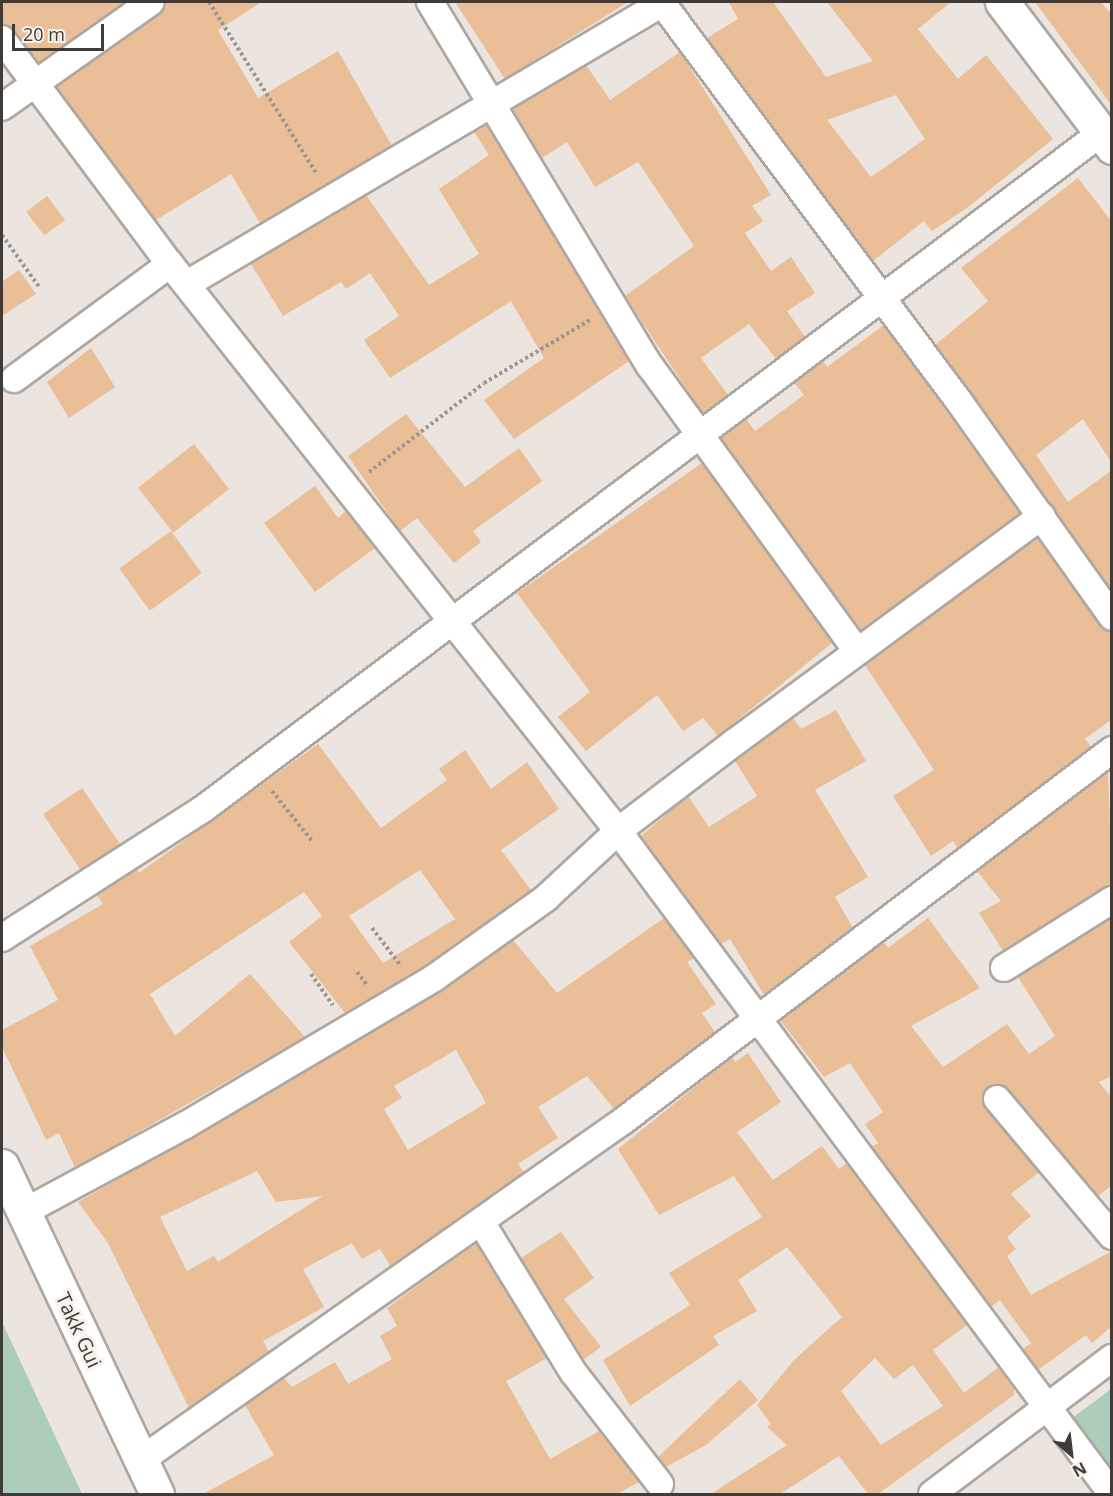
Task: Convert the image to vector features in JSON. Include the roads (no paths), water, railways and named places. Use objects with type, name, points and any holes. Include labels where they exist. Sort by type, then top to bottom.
[{"type":"street","points":[[2,107],[151,2]]},
{"type":"street","points":[[430,2],[493,104],[612,307],[701,439],[857,651]]},
{"type":"street","points":[[188,284],[333,201],[663,2],[1042,516],[1112,617]]},
{"type":"street","points":[[2,938],[154,843],[255,769],[453,617],[701,439],[882,302],[1106,140],[1003,2]]},
{"type":"street","points":[[2,39],[170,264],[453,617],[618,831],[757,1022],[1112,1494]]},
{"type":"street","points":[[14,379],[170,264]]},
{"type":"street","points":[[24,1212],[350,1029],[418,988],[546,898],[618,831],[857,651],[1042,516]]},
{"type":"street","points":[[141,1461],[481,1222],[757,1022],[1112,750]]},
{"type":"street","points":[[1004,968],[1107,912]]},
{"type":"street","points":[[997,1099],[1112,1236]]},
{"type":"street","name":"Takk Gui","points":[[2,1166],[157,1494]]},
{"type":"street","points":[[481,1222],[573,1372],[660,1484]]},
{"type":"street","points":[[932,1494],[1112,1358]]}]
